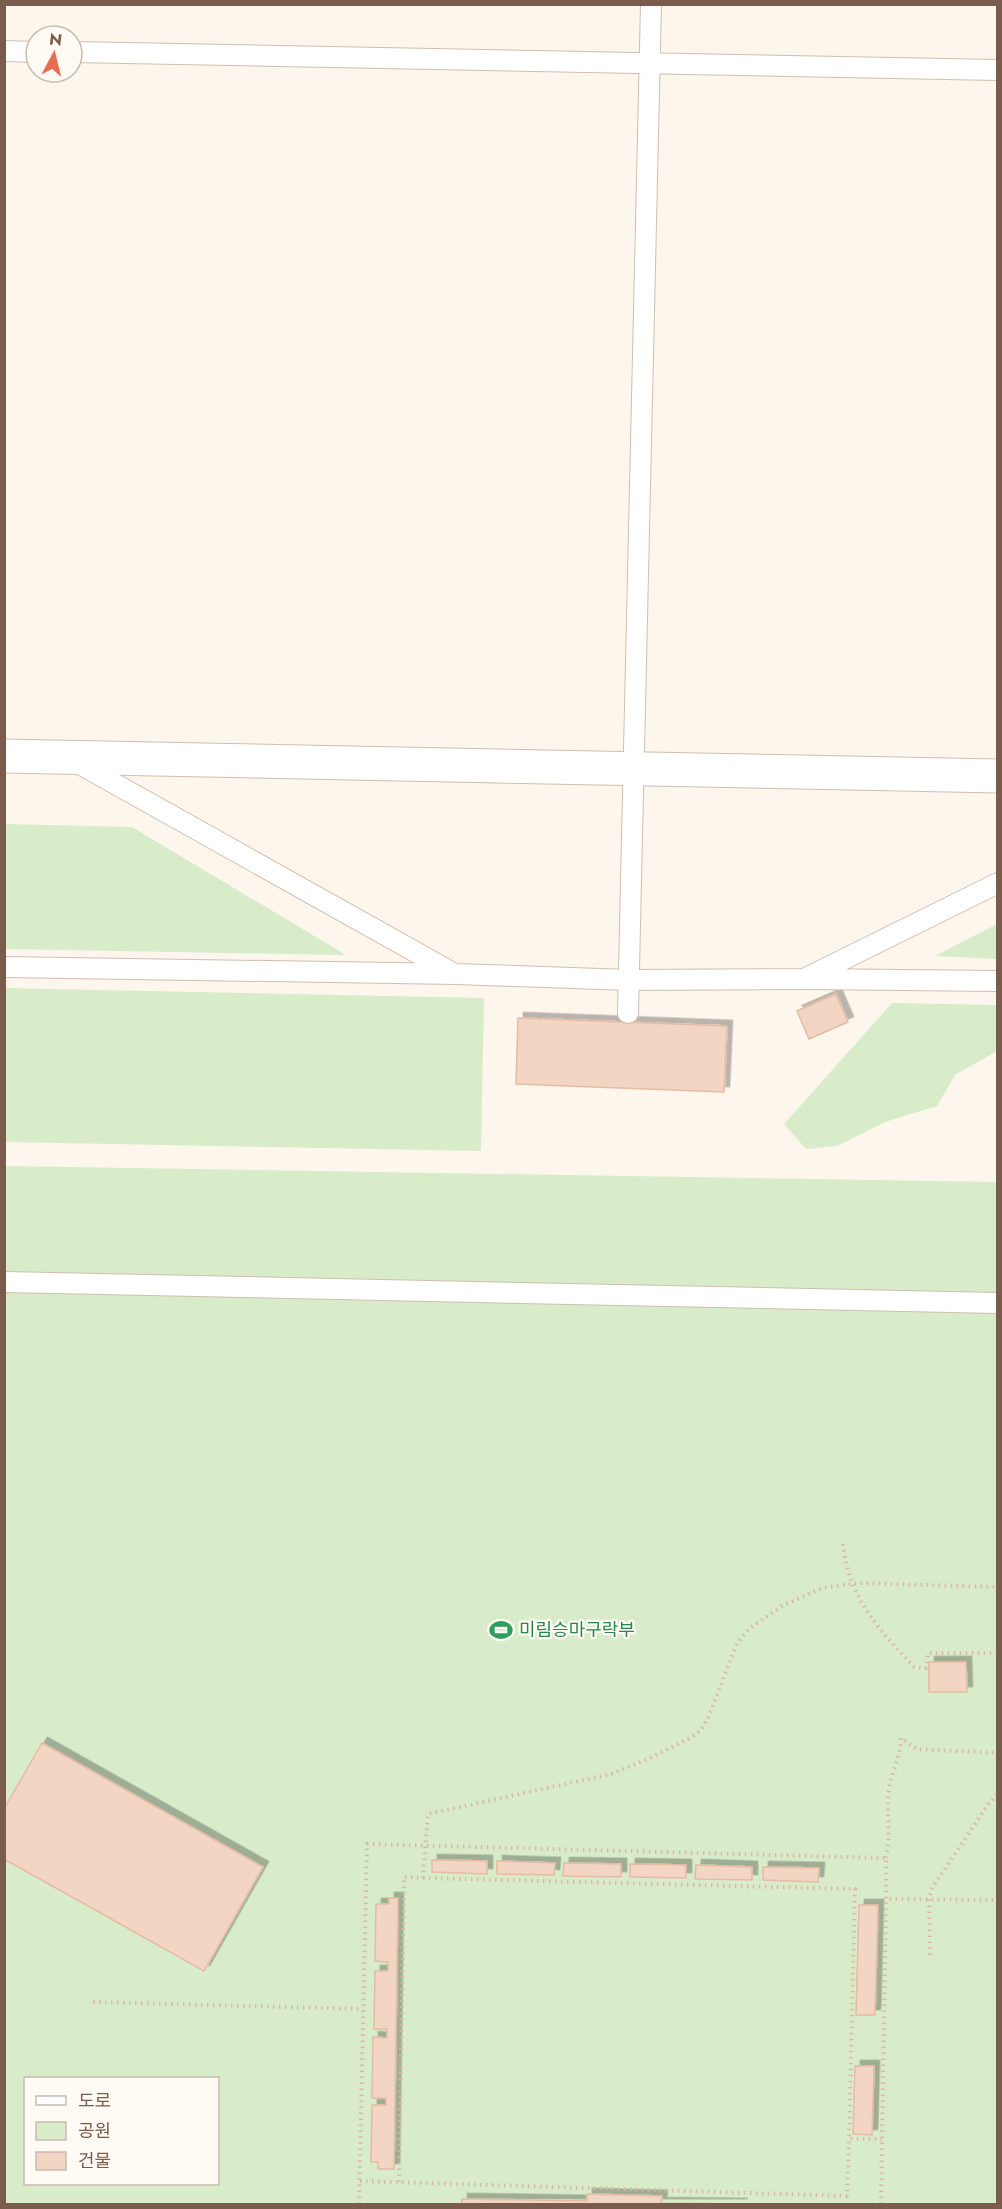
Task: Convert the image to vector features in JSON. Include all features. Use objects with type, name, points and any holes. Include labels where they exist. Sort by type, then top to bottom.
[{"type":"street","points":[[4,756],[998,777]]},
{"type":"lane","points":[[628,1013],[651,4]]},
{"type":"lane","points":[[4,51],[24,51]]},
{"type":"lane","points":[[84,52],[998,70]]},
{"type":"lane","points":[[68,758],[456,974]]},
{"type":"lane","points":[[805,979],[998,883]]},
{"type":"lane","points":[[4,967],[456,974],[628,980],[998,981]]},
{"type":"lane","points":[[4,1282],[998,1303]]},
{"type":"path","points":[[843,1544],[845,1564],[851,1583],[879,1629],[914,1667],[926,1668],[928,1653],[998,1653]]},
{"type":"path","points":[[423,1878],[428,1814],[611,1774],[692,1737],[700,1730],[709,1716],[737,1643],[750,1628],[782,1606],[822,1588],[851,1583],[998,1587]]},
{"type":"path","points":[[881,2205],[886,1858],[889,1789],[897,1764],[901,1738],[917,1749],[998,1753]]},
{"type":"path","points":[[930,1955],[929,1899],[932,1888],[989,1803],[998,1794]]},
{"type":"path","points":[[360,2205],[367,1844],[886,1858]]},
{"type":"path","points":[[360,2181],[847,2196],[855,1889],[404,1877],[399,2182]]},
{"type":"path","points":[[886,1899],[998,1900]]},
{"type":"path","points":[[93,2002],[363,2010]]},
{"type":"path","points":[[849,2139],[882,2139]]},
{"type":"green space","points":[[5,824],[132,827],[346,955],[5,949]]},
{"type":"green space","points":[[997,924],[997,959],[935,956]]},
{"type":"green space","points":[[5,988],[484,998],[481,1151],[5,1142]]},
{"type":"green space","points":[[892,1003],[997,1005],[997,1051],[955,1075],[937,1106],[885,1122],[837,1146],[806,1149],[784,1124]]},
{"type":"green space","name":"미림승마구락부","points":[[5,1166],[997,1182],[997,2204],[5,2204]]},
{"type":"building","points":[[836,994],[848,1022],[809,1039],[797,1011]]},
{"type":"building","points":[[518,1018],[727,1026],[724,1092],[516,1084]]},
{"type":"building","points":[[929,1662],[966,1662],[967,1692],[929,1692]]},
{"type":"building","points":[[42,1743],[263,1867],[204,1971],[4,1859],[4,1809]]},
{"type":"building","points":[[432,1860],[487,1861],[487,1874],[432,1872]]},
{"type":"building","points":[[497,1861],[555,1863],[554,1875],[497,1874]]},
{"type":"building","points":[[564,1863],[621,1864],[621,1877],[563,1876]]},
{"type":"building","points":[[630,1864],[686,1865],[686,1878],[630,1877]]},
{"type":"building","points":[[696,1865],[752,1867],[752,1880],[695,1879]]},
{"type":"building","points":[[763,1867],[819,1868],[818,1882],[763,1880]]},
{"type":"building","points":[[389,1898],[398,1898],[394,2169],[378,2169],[378,2162],[371,2162],[372,2105],[386,2105],[386,2098],[372,2098],[373,2037],[387,2038],[387,2029],[374,2029],[375,1971],[388,1971],[388,1962],[375,1961],[376,1904],[389,1904]]},
{"type":"building","points":[[859,1905],[878,1905],[875,2015],[856,2015]]},
{"type":"building","points":[[855,2066],[874,2066],[872,2135],[853,2134]]},
{"type":"building","points":[[587,2194],[662,2196],[661,2203],[742,2204],[462,2204],[462,2199],[587,2201]]},
{"type":"place","name":"미림승마구락부","points":[[501,1630]]}]
